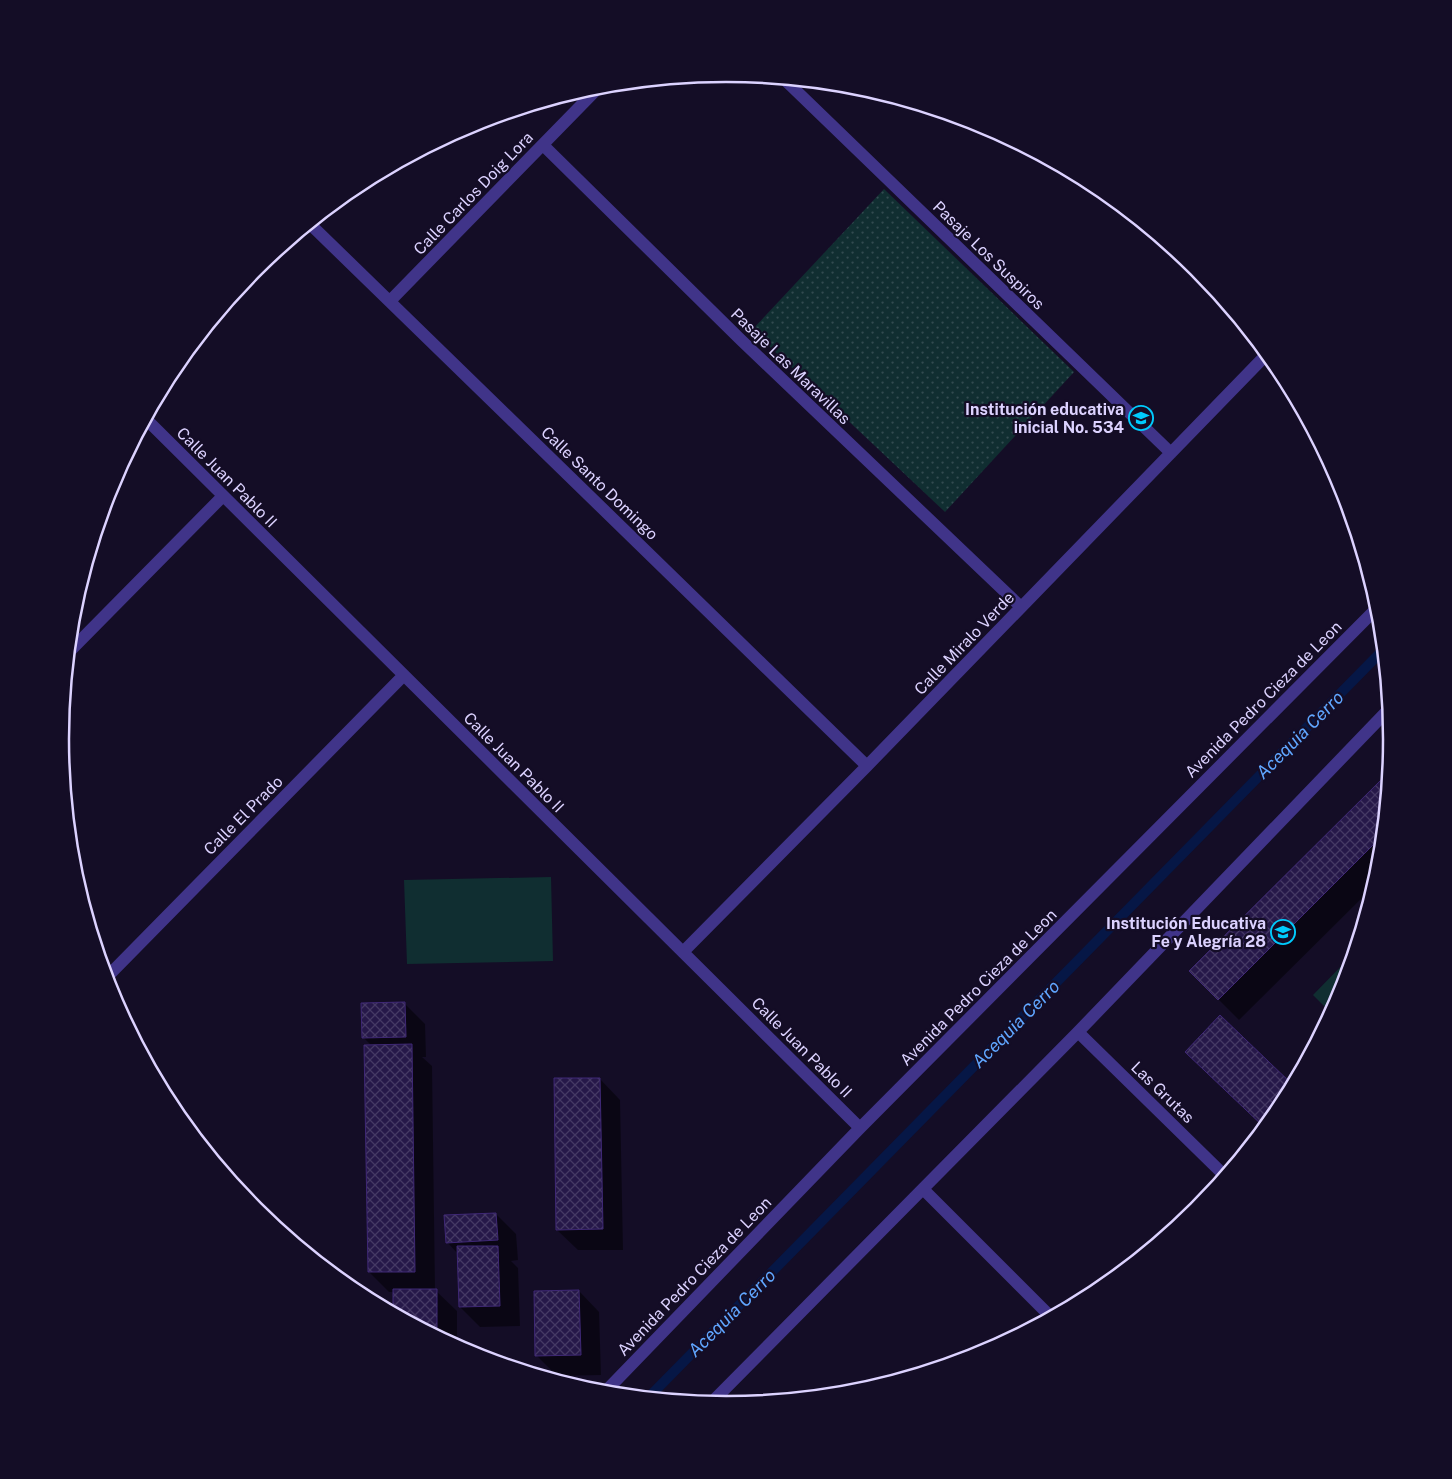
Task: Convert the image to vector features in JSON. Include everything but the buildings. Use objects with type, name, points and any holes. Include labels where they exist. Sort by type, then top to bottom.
[{"type":"street","name":"Pasaje Los Suspiros","points":[[791,86],[1171,453]]},
{"type":"street","name":"Calle Carlos Doig Lora","points":[[390,301],[589,97]]},
{"type":"street","name":"Pasaje Las Maravillas","points":[[543,144],[741,340],[1021,607]]},
{"type":"street","name":"Calle Santo Domingo","points":[[314,228],[867,766]]},
{"type":"street","name":"Calle Miralo Verde","points":[[683,952],[867,766],[1262,360]]},
{"type":"street","name":"Calle Juan Pablo II","points":[[150,423],[860,1128]]},
{"type":"street","points":[[75,646],[223,496]]},
{"type":"street","name":"Avenida Pedro Cieza de Leon","points":[[611,1386],[860,1128],[1371,614]]},
{"type":"street","name":"Calle El Prado","points":[[112,972],[404,676]]},
{"type":"street","points":[[717,1397],[1078,1032],[1382,717]]},
{"type":"street","name":"Las Grutas","points":[[1078,1032],[1221,1172]]},
{"type":"street","points":[[923,1189],[1047,1313]]},
{"type":"green space","points":[[884,189],[1074,372],[945,512],[752,330]]},
{"type":"green space","points":[[551,877],[553,961],[407,964],[404,880]]},
{"type":"green space","points":[[1343,964],[1325,1007],[1313,995]]},
{"type":"waterway","name":"Acequia Cerro","points":[[654,1392],[1378,655]]},
{"type":"place","name":"Institución educativa inicial No. 534","points":[[1141,418]]},
{"type":"place","name":"Institución Educativa Fe y Alegría 28","points":[[1283,932]]}]
